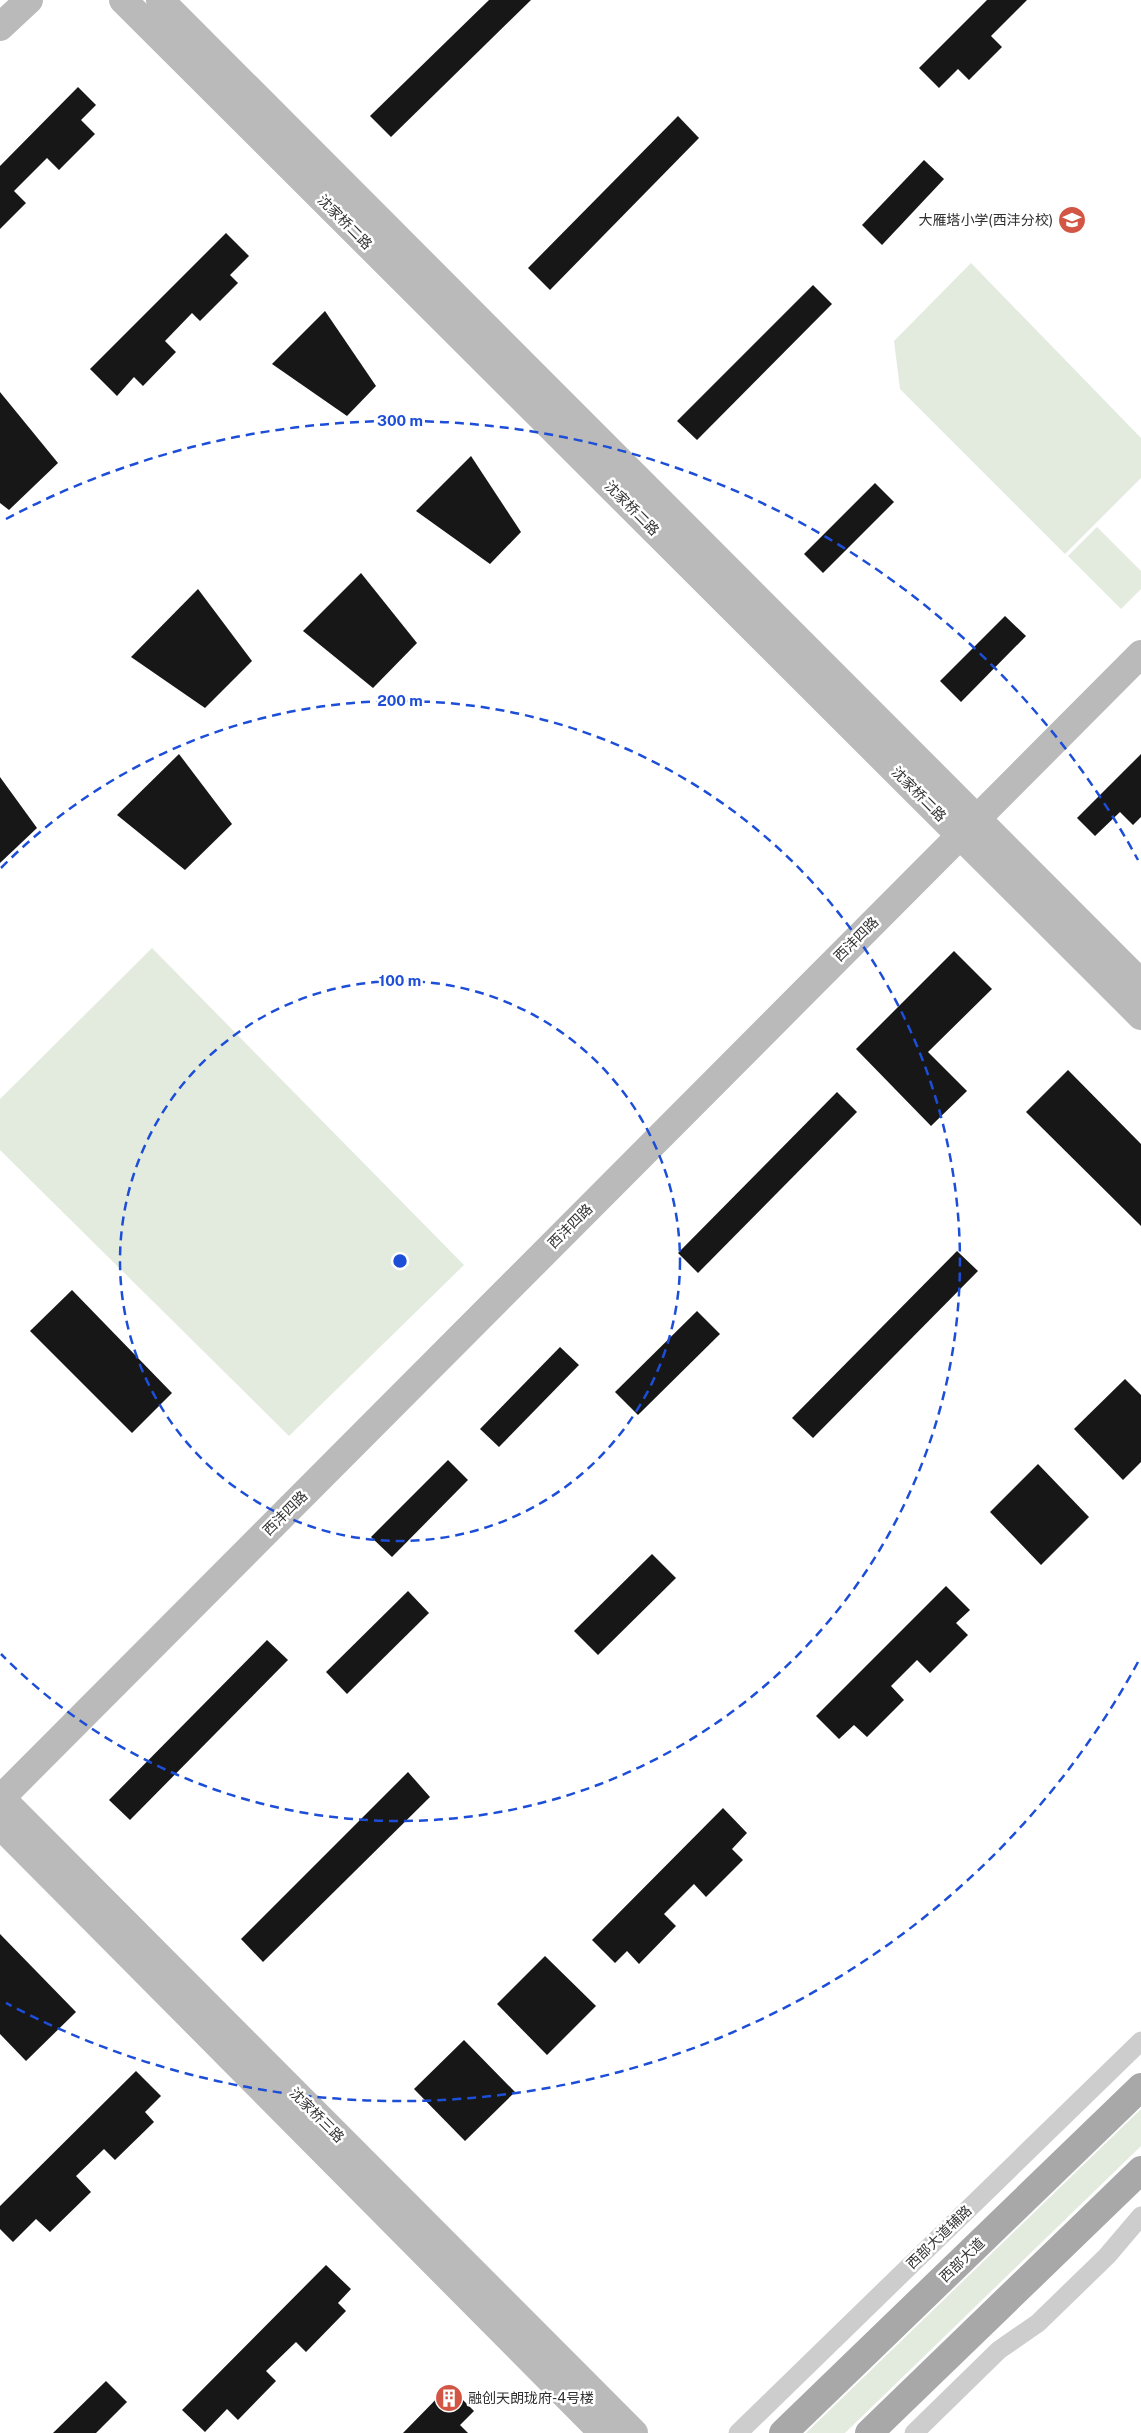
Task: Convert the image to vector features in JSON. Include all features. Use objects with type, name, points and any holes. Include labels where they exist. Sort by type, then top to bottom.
[{"type":"main road","name":"西部大道","points":[[783,2433],[1141,2087]]},
{"type":"main road","points":[[869,2433],[1141,2170]]},
{"type":"street","points":[[0,27],[29,0]]},
{"type":"street","name":"沈家桥二路","points":[[123,0],[968,826],[1141,983]]},
{"type":"street","name":"沈家桥二路","points":[[160,0],[968,826],[1141,1016]]},
{"type":"street","name":"西沣四路","points":[[0,1798],[1141,654]]},
{"type":"street","name":"沈家桥三路","points":[[0,1798],[634,2433]]},
{"type":"street","name":"沈家桥三路","points":[[0,1825],[603,2433]]},
{"type":"street","name":"西部大道辅路","points":[[738,2433],[1141,2041]]},
{"type":"street","points":[[914,2433],[1000,2350],[1038,2323],[1108,2256],[1141,2216]]},
{"type":"shaded area","points":[[971,263],[1141,438],[1141,478],[1065,554],[900,389],[894,341]]},
{"type":"shaded area","points":[[1097,527],[1141,571],[1141,589],[1121,609],[1068,556]]},
{"type":"shaded area","points":[[152,948],[464,1265],[289,1436],[0,1150],[0,1099]]},
{"type":"shaded area","points":[[1141,2109],[1141,2146],[845,2433],[806,2433]]},
{"type":"building","points":[[489,0],[531,0],[391,137],[370,116]]},
{"type":"building","points":[[987,0],[1027,0],[991,36],[1002,47],[969,80],[958,69],[939,88],[919,68]]},
{"type":"building","points":[[78,87],[96,105],[81,120],[95,134],[59,170],[47,158],[14,191],[26,203],[0,229],[0,166]]},
{"type":"building","points":[[678,116],[699,138],[550,290],[528,268]]},
{"type":"building","points":[[924,160],[944,179],[882,245],[862,225]]},
{"type":"building","points":[[226,233],[249,256],[230,275],[238,283],[200,321],[192,313],[165,341],[176,352],[143,386],[134,377],[117,396],[90,369]]},
{"type":"building","points":[[813,285],[832,304],[697,440],[677,421]]},
{"type":"building","points":[[325,311],[376,386],[347,416],[272,364]]},
{"type":"building","points":[[0,392],[58,463],[9,510],[0,503]]},
{"type":"building","points":[[471,456],[521,532],[490,564],[416,511]]},
{"type":"building","points":[[875,483],[894,502],[823,573],[804,554]]},
{"type":"building","points":[[361,573],[417,643],[373,688],[303,631]]},
{"type":"building","points":[[198,589],[252,661],[205,708],[131,657]]},
{"type":"building","points":[[1005,616],[1026,636],[961,702],[940,681]]},
{"type":"building","points":[[179,754],[232,824],[185,870],[117,815]]},
{"type":"building","points":[[1141,754],[1141,817],[1133,825],[1120,812],[1095,836],[1077,818]]},
{"type":"building","points":[[0,777],[37,828],[0,863]]},
{"type":"building","points":[[954,951],[992,989],[928,1052],[967,1091],[931,1126],[856,1049]]},
{"type":"building","points":[[1068,1070],[1141,1144],[1141,1226],[1026,1112]]},
{"type":"building","points":[[837,1092],[857,1112],[698,1273],[678,1253]]},
{"type":"building","points":[[957,1251],[978,1271],[813,1438],[792,1418]]},
{"type":"building","points":[[72,1290],[172,1393],[132,1433],[30,1331]]},
{"type":"building","points":[[697,1311],[720,1334],[638,1415],[615,1392]]},
{"type":"building","points":[[560,1347],[579,1365],[499,1447],[480,1429]]},
{"type":"building","points":[[1125,1379],[1141,1395],[1141,1462],[1123,1480],[1074,1429]]},
{"type":"building","points":[[448,1460],[468,1480],[392,1557],[371,1537]]},
{"type":"building","points":[[1038,1464],[1089,1517],[1041,1565],[990,1512]]},
{"type":"building","points":[[652,1554],[676,1578],[598,1655],[574,1631]]},
{"type":"building","points":[[946,1586],[970,1610],[956,1623],[968,1635],[930,1673],[917,1660],[891,1686],[904,1700],[867,1737],[854,1725],[839,1739],[816,1716]]},
{"type":"building","points":[[408,1591],[429,1613],[347,1694],[326,1672]]},
{"type":"building","points":[[267,1640],[288,1660],[130,1820],[109,1800]]},
{"type":"building","points":[[408,1772],[430,1797],[263,1962],[241,1939]]},
{"type":"building","points":[[723,1808],[747,1833],[732,1849],[743,1860],[706,1897],[694,1884],[664,1914],[676,1926],[639,1964],[627,1951],[615,1963],[592,1940]]},
{"type":"building","points":[[0,1934],[76,2012],[26,2061],[0,2034]]},
{"type":"building","points":[[545,1956],[596,2006],[547,2055],[497,2004]]},
{"type":"building","points":[[464,2040],[515,2092],[465,2141],[414,2089]]},
{"type":"building","points":[[136,2071],[161,2096],[145,2112],[154,2122],[115,2160],[104,2149],[76,2176],[91,2192],[50,2232],[36,2219],[13,2242],[0,2229],[0,2206]]},
{"type":"building","points":[[326,2265],[351,2289],[338,2303],[346,2311],[306,2352],[296,2342],[266,2371],[276,2381],[238,2420],[227,2409],[205,2432],[182,2410]]},
{"type":"building","points":[[106,2381],[127,2402],[96,2433],[53,2433]]},
{"type":"building","name":"融创天朗珑府-4号楼","points":[[449,2386],[474,2411],[460,2425],[468,2433],[403,2433]]},
{"type":"place","name":"大雁塔小学(西沣分校)","points":[[1072,220]]},
{"type":"place","name":"融创天朗珑府-4号楼","points":[[449,2398]]}]
